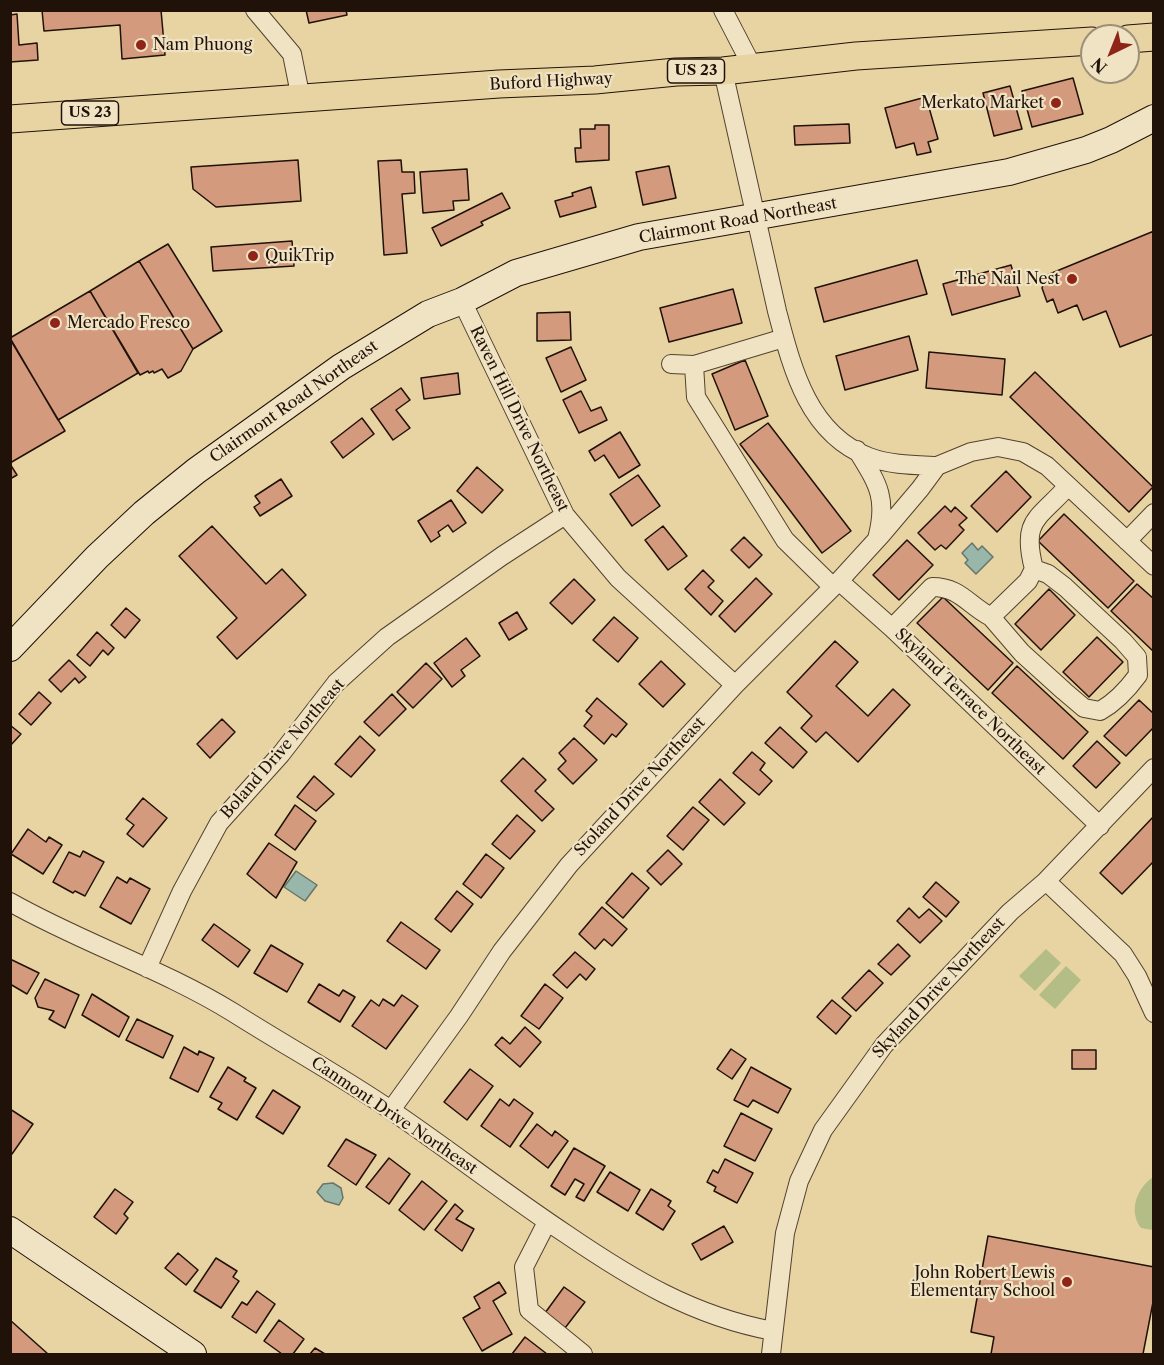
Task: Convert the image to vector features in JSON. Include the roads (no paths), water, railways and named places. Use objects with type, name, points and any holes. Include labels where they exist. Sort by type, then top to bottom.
[{"type":"main road","name":"Buford Highway","points":[[10,119],[499,84],[595,80],[676,72],[723,71],[856,56],[1080,42]]},
{"type":"main road","name":"Clairmont Road Northeast","points":[[10,648],[96,557],[144,513],[196,471],[300,395],[382,340],[428,314],[462,301],[516,273],[639,237],[954,183],[1028,168],[1112,140],[1154,118]]},
{"type":"main road","points":[[10,1230],[188,1353]]},
{"type":"street","points":[[255,10],[292,54],[301,99]]},
{"type":"street","points":[[723,10],[753,68]]},
{"type":"street","points":[[723,71],[784,338],[803,393],[824,427],[868,457],[901,465],[937,466],[971,452],[998,447],[1023,452],[1047,466],[1154,566]]},
{"type":"street","name":"Raven Hill Drive Northeast","points":[[462,301],[565,516],[618,578],[735,685]]},
{"type":"street","points":[[671,364],[694,365],[784,338]]},
{"type":"street","name":"Skyland Terrace Northeast","points":[[694,365],[696,397],[785,540],[892,628],[1100,826]]},
{"type":"street","points":[[856,450],[870,471],[879,491],[883,516],[876,540]]},
{"type":"street","name":"Stoland Drive Northeast","points":[[391,1110],[459,1016],[502,951],[569,865],[735,685],[836,584],[920,489],[937,466]]},
{"type":"street","points":[[991,617],[1028,581],[1034,569],[1028,547],[1033,522],[1068,486]]},
{"type":"street","points":[[1127,541],[1154,513]]},
{"type":"street","name":"Boland Drive Northeast","points":[[147,968],[182,891],[219,823],[280,754],[336,683],[387,637],[502,556],[565,516]]},
{"type":"street","points":[[892,628],[932,587],[953,590],[991,617],[1022,653],[1084,708],[1100,711],[1112,704],[1138,675],[1137,657],[1065,587],[1048,574],[1034,569]]},
{"type":"street","name":"Skyland Drive Northeast","points":[[771,1354],[785,1233],[799,1181],[823,1130],[884,1045],[1010,912],[1046,881],[1154,768]]},
{"type":"street","points":[[1046,881],[1123,954],[1137,976],[1154,1013]]},
{"type":"street","name":"Canmont Drive Northeast","points":[[10,902],[222,1006],[391,1110],[547,1222],[622,1272],[663,1295],[693,1308],[741,1325],[773,1331]]},
{"type":"street","points":[[547,1222],[524,1267],[529,1310],[583,1354]]},
{"type":"place","name":"Nam Phuong","points":[[141,45]]},
{"type":"place","name":"Merkato Market","points":[[1056,103]]},
{"type":"place","name":"QuikTrip","points":[[253,256]]},
{"type":"place","name":"The Nail Nest","points":[[1072,279]]},
{"type":"place","name":"Mercado Fresco","points":[[55,323]]},
{"type":"place","name":"John Robert Lewis Elementary School","points":[[1067,1282]]}]
